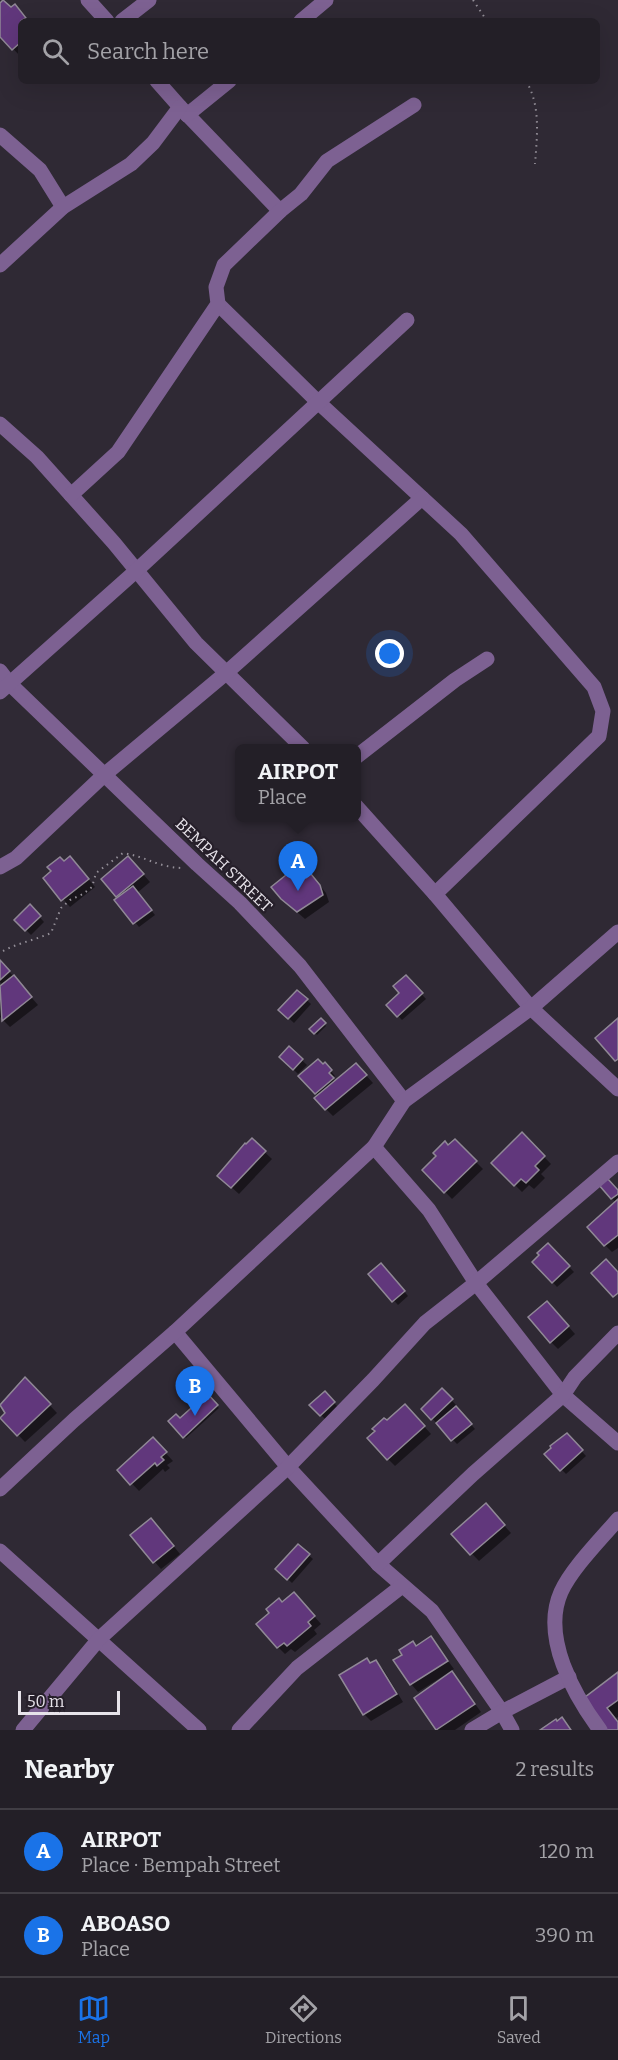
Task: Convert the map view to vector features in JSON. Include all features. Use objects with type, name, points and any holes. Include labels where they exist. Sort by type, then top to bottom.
[{"type":"street","points":[[88,0],[104,18]]},
{"type":"street","points":[[126,18],[149,0]]},
{"type":"street","points":[[305,18],[326,0]]},
{"type":"street","points":[[160,84],[183,111],[280,211]]},
{"type":"street","points":[[0,266],[63,207],[131,164],[183,111],[224,84]]},
{"type":"street","points":[[414,105],[327,160],[301,194],[224,265],[216,287],[218,304],[318,402],[461,534],[594,687],[603,711],[599,736],[435,894]]},
{"type":"street","points":[[0,135],[40,170],[63,207]]},
{"type":"street","points":[[71,495],[118,452],[218,304]]},
{"type":"street","points":[[3,682],[136,570],[407,320]]},
{"type":"street","points":[[0,424],[37,457],[71,495],[196,644],[299,744]]},
{"type":"street","points":[[0,867],[16,858],[104,775],[226,673],[422,498]]},
{"type":"street","points":[[361,754],[455,680],[488,659]]},
{"type":"street","name":"BEMPAH STREET","points":[[3,682],[240,903],[300,966],[404,1101]]},
{"type":"street","points":[[361,811],[531,1008],[618,1089]]},
{"type":"street","points":[[0,1489],[74,1420],[175,1332],[374,1146],[404,1101],[531,1008],[618,932]]},
{"type":"street","points":[[374,1146],[429,1210],[476,1283],[563,1395],[618,1443]]},
{"type":"street","points":[[23,1730],[99,1639],[288,1467],[374,1380],[425,1323],[476,1283],[618,1162]]},
{"type":"street","points":[[175,1332],[288,1467],[378,1564],[432,1611],[512,1730]]},
{"type":"street","points":[[378,1564],[473,1474],[563,1395],[575,1377],[618,1333]]},
{"type":"street","points":[[600,1730],[583,1706],[569,1677],[557,1644],[556,1616],[561,1593],[579,1565],[618,1519]]},
{"type":"street","points":[[0,1551],[199,1730]]},
{"type":"street","points":[[239,1730],[297,1668],[402,1586]]},
{"type":"street","points":[[472,1730],[569,1677]]},
{"type":"path","points":[[473,0],[486,18]]},
{"type":"path","points":[[528,84],[533,92],[536,113],[535,164]]},
{"type":"path","points":[[3,951],[51,933],[61,908],[92,887],[96,873],[123,853],[133,854],[164,867],[188,868]]},
{"type":"building","points":[[3,0],[11,7],[15,4],[26,18],[18,18],[18,45],[12,50],[0,37],[0,3]]},
{"type":"building","points":[[70,856],[89,879],[61,901],[43,878],[51,871],[47,867],[60,857],[64,861]]},
{"type":"building","points":[[128,856],[144,874],[116,897],[101,879]]},
{"type":"building","points":[[296,867],[306,878],[311,874],[320,885],[323,895],[297,912],[271,887]]},
{"type":"building","points":[[133,886],[152,910],[133,924],[114,900]]},
{"type":"building","points":[[30,904],[41,916],[25,931],[14,920]]},
{"type":"building","points":[[0,960],[10,971],[0,980]]},
{"type":"building","points":[[14,975],[32,997],[2,1021],[0,986]]},
{"type":"building","points":[[406,975],[423,993],[397,1017],[386,1005],[399,993],[393,986]]},
{"type":"building","points":[[297,990],[308,999],[288,1019],[278,1010]]},
{"type":"building","points":[[321,1018],[326,1023],[314,1034],[309,1029]]},
{"type":"building","points":[[618,1018],[618,1059],[615,1061],[595,1038]]},
{"type":"building","points":[[289,1046],[303,1059],[293,1070],[279,1057]]},
{"type":"building","points":[[318,1059],[323,1064],[325,1062],[332,1070],[329,1073],[334,1078],[315,1094],[298,1076]]},
{"type":"building","points":[[356,1063],[367,1075],[325,1110],[314,1098]]},
{"type":"building","points":[[522,1132],[545,1156],[535,1166],[539,1170],[526,1183],[521,1179],[514,1186],[491,1163]]},
{"type":"building","points":[[252,1138],[266,1151],[231,1188],[217,1176]]},
{"type":"building","points":[[455,1139],[477,1161],[444,1193],[422,1170],[436,1156],[433,1153],[445,1141],[448,1145]]},
{"type":"building","points":[[607,1178],[618,1190],[618,1194],[611,1199],[599,1185]]},
{"type":"building","points":[[618,1199],[618,1235],[604,1246],[587,1227]]},
{"type":"building","points":[[548,1243],[570,1266],[552,1283],[532,1262],[539,1255],[537,1253]]},
{"type":"building","points":[[606,1259],[618,1272],[618,1293],[613,1297],[591,1273]]},
{"type":"building","points":[[381,1263],[405,1291],[392,1302],[368,1274]]},
{"type":"building","points":[[547,1301],[569,1326],[550,1343],[528,1317]]},
{"type":"building","points":[[25,1377],[51,1404],[17,1436],[0,1418],[5,1413],[0,1405]]},
{"type":"building","points":[[442,1388],[453,1399],[431,1420],[421,1409]]},
{"type":"building","points":[[205,1391],[218,1405],[183,1438],[168,1421],[176,1414],[180,1418],[199,1401],[192,1394]]},
{"type":"building","points":[[325,1391],[335,1402],[320,1416],[309,1405]]},
{"type":"building","points":[[405,1404],[425,1426],[387,1460],[367,1438],[375,1431],[372,1429],[384,1418],[387,1420]]},
{"type":"building","points":[[456,1406],[472,1424],[451,1441],[436,1423]]},
{"type":"building","points":[[567,1433],[583,1450],[560,1471],[544,1454],[551,1448],[550,1446]]},
{"type":"building","points":[[153,1437],[167,1452],[161,1457],[164,1460],[157,1466],[155,1463],[130,1485],[117,1470]]},
{"type":"building","points":[[486,1503],[505,1525],[470,1555],[451,1534]]},
{"type":"building","points":[[151,1518],[174,1546],[153,1563],[130,1535]]},
{"type":"building","points":[[298,1544],[310,1554],[287,1580],[275,1569]]},
{"type":"building","points":[[294,1592],[315,1616],[308,1622],[311,1626],[287,1646],[284,1643],[277,1648],[256,1624],[269,1613],[266,1609],[279,1598],[282,1602]]},
{"type":"building","points":[[431,1636],[448,1661],[410,1685],[393,1660],[402,1655],[399,1650],[413,1641],[416,1646]]},
{"type":"building","points":[[367,1658],[370,1663],[376,1660],[397,1694],[363,1715],[339,1675]]},
{"type":"building","points":[[452,1671],[475,1704],[436,1730],[414,1698]]},
{"type":"building","points":[[618,1672],[618,1700],[607,1708],[618,1722],[618,1730],[602,1730],[580,1701]]},
{"type":"building","points":[[562,1717],[571,1730],[540,1730],[556,1719],[557,1721]]},
{"type":"place","name":"AIRPOT","points":[[298,891]]},
{"type":"place","name":"ABOASO","points":[[195,1416]]}]
